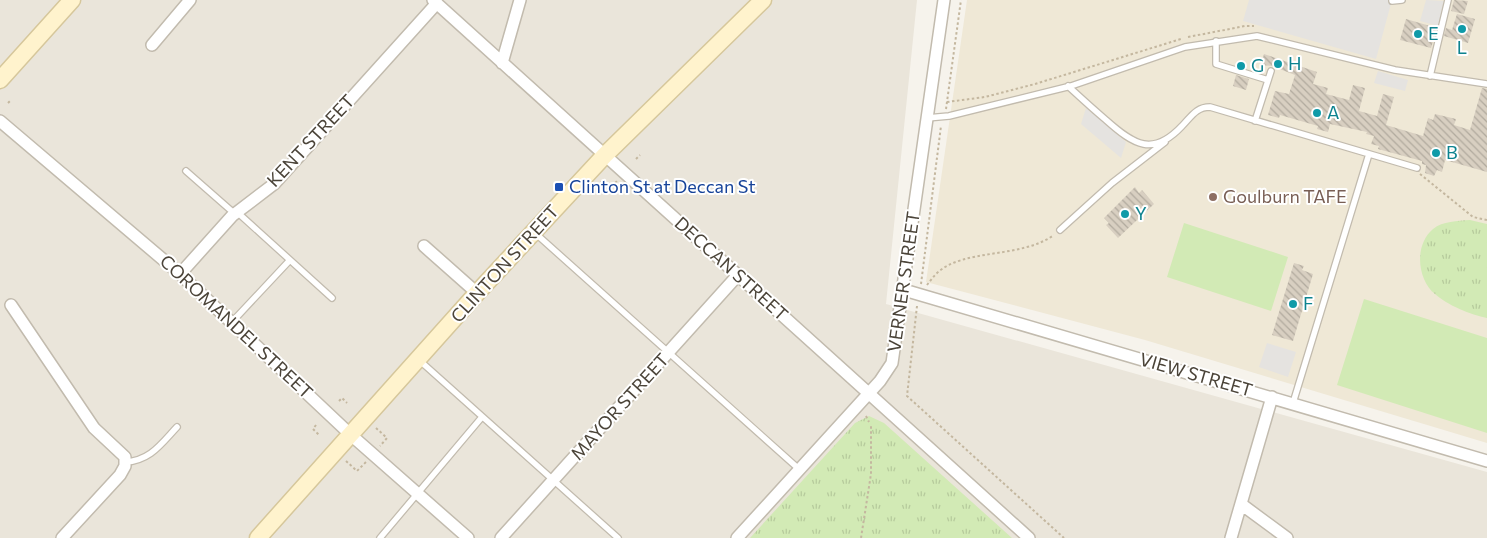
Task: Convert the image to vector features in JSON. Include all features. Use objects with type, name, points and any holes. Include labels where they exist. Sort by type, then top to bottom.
[{"type":"street","points":[[0,80],[72,0]]},
{"type":"street","points":[[152,45],[190,0]]},
{"type":"street","points":[[502,63],[520,0]]},
{"type":"street","name":"CLINTON STREET","points":[[258,538],[477,293],[605,155],[764,0]]},
{"type":"street","name":"VERNER STREET","points":[[737,538],[884,376],[892,363],[904,290],[944,0]]},
{"type":"street","name":"DECCAN STREET","points":[[435,1],[1029,538]]},
{"type":"street","name":"KENT STREET","points":[[180,274],[236,213],[274,184],[435,1]]},
{"type":"street","name":"COROMANDEL STREET","points":[[0,121],[180,274],[351,435],[467,538]]},
{"type":"street","points":[[424,246],[477,293]]},
{"type":"street","name":"MAYOR STREET","points":[[501,538],[738,275]]},
{"type":"street","name":"VIEW STREET","points":[[904,290],[920,289],[1487,461]]},
{"type":"street","points":[[11,305],[94,428],[125,457],[120,475],[62,538]]},
{"type":"street","points":[[1231,538],[1272,397]]},
{"type":"street","points":[[1241,504],[1287,538]]},
{"type":"lane","points":[[1392,1],[1402,0]]},
{"type":"lane","points":[[1430,76],[1448,0]]},
{"type":"lane","points":[[927,118],[944,117],[1068,86],[1155,56],[1216,41],[1257,36],[1394,70],[1487,84]]},
{"type":"lane","points":[[1216,41],[1216,64],[1268,80]]},
{"type":"lane","points":[[1255,120],[1271,71]]},
{"type":"lane","points":[[1068,86],[1121,134],[1134,142],[1150,145],[1170,138]]},
{"type":"lane","points":[[1060,230],[1112,183],[1170,138],[1195,112],[1205,107],[1417,168]]},
{"type":"lane","points":[[1293,403],[1369,154]]},
{"type":"lane","points":[[186,171],[332,298]]},
{"type":"lane","points":[[533,232],[670,352],[800,470]]},
{"type":"lane","points":[[232,322],[290,260]]},
{"type":"lane","points":[[419,360],[618,538]]},
{"type":"lane","points":[[380,538],[482,417]]},
{"type":"lane","points":[[125,462],[136,462],[150,455],[177,427]]},
{"type":"path","points":[[961,0],[920,289],[907,396],[1064,538]]},
{"type":"path","points":[[947,102],[985,97],[1034,84],[1177,40],[1245,26],[1254,26]]},
{"type":"path","points":[[636,159],[640,155]]},
{"type":"path","points":[[1417,168],[1421,176],[1472,217],[1487,220]]},
{"type":"path","points":[[600,181],[609,189],[617,180]]},
{"type":"path","points":[[920,289],[927,286],[936,274],[949,266],[975,258],[1027,248],[1060,230]]},
{"type":"path","points":[[339,401],[342,398],[347,403]]},
{"type":"path","points":[[861,538],[871,474],[870,423],[866,416]]},
{"type":"path","points":[[316,426],[312,430],[320,436]]},
{"type":"path","points":[[376,428],[387,438],[380,446]]},
{"type":"path","points":[[346,461],[357,472],[366,462]]},
{"type":"shaded area","points":[[0,0],[917,0],[886,304],[1487,472],[1487,538],[0,538]]},
{"type":"shaded area","name":"Goulburn TAFE","points":[[967,0],[1487,0],[1487,443],[1145,340],[926,282]]},
{"type":"shaded area","points":[[1249,0],[1392,0],[1376,59],[1243,21]]},
{"type":"shaded area","points":[[1426,0],[1444,1],[1438,26],[1420,21]]},
{"type":"shaded area","points":[[1378,71],[1408,80],[1405,91],[1374,83]]},
{"type":"shaded area","points":[[1086,108],[1126,142],[1121,158],[1081,124]]},
{"type":"shaded area","points":[[1267,343],[1296,352],[1288,377],[1259,367]]},
{"type":"green space","points":[[1470,220],[1487,224],[1487,318],[1474,315],[1440,298],[1429,288],[1421,271],[1420,262],[1423,244],[1433,229],[1446,223]]},
{"type":"green space","points":[[1184,223],[1288,257],[1271,311],[1167,277]]},
{"type":"green space","points":[[1364,299],[1487,338],[1487,433],[1337,385]]},
{"type":"green space","points":[[869,416],[884,423],[1012,538],[750,538],[855,423]]},
{"type":"building","points":[[1454,0],[1468,1],[1464,14],[1451,11]]},
{"type":"building","name":"L","points":[[1457,14],[1475,19],[1468,43],[1444,36],[1446,28],[1452,30]]},
{"type":"building","name":"E","points":[[1406,19],[1437,28],[1431,48],[1400,40]]},
{"type":"building","points":[[1264,54],[1317,72],[1313,84],[1328,88],[1326,94],[1349,100],[1353,85],[1365,88],[1359,111],[1377,116],[1383,94],[1394,97],[1386,125],[1423,136],[1428,118],[1433,120],[1435,114],[1456,119],[1454,125],[1470,130],[1482,88],[1487,89],[1487,172],[1445,160],[1442,172],[1437,170],[1434,176],[1425,173],[1426,165],[1422,164],[1422,161],[1378,149],[1379,146],[1371,144],[1374,136],[1366,134],[1367,132],[1330,124],[1328,132],[1317,129],[1318,126],[1280,115],[1279,118],[1268,115],[1275,91],[1289,94],[1295,75],[1272,66],[1261,65]]},
{"type":"building","points":[[1236,75],[1249,79],[1246,90],[1233,86]]},
{"type":"building","name":"Y","points":[[1135,187],[1139,193],[1142,190],[1154,204],[1118,238],[1106,225],[1109,223],[1104,218]]},
{"type":"building","name":"F","points":[[1294,263],[1304,266],[1302,270],[1313,274],[1293,341],[1272,335]]},
{"type":"place","name":"L","points":[[1462,29]]},
{"type":"place","name":"E","points":[[1418,34]]},
{"type":"place","name":"H","points":[[1278,64]]},
{"type":"place","name":"G","points":[[1241,66]]},
{"type":"place","name":"A","points":[[1317,113]]},
{"type":"place","name":"B","points":[[1436,153]]},
{"type":"place","name":"Clinton St at Deccan St","points":[[559,187]]},
{"type":"place","name":"Goulburn TAFE","points":[[1213,197]]},
{"type":"place","name":"Y","points":[[1125,214]]},
{"type":"place","name":"F","points":[[1293,304]]}]
